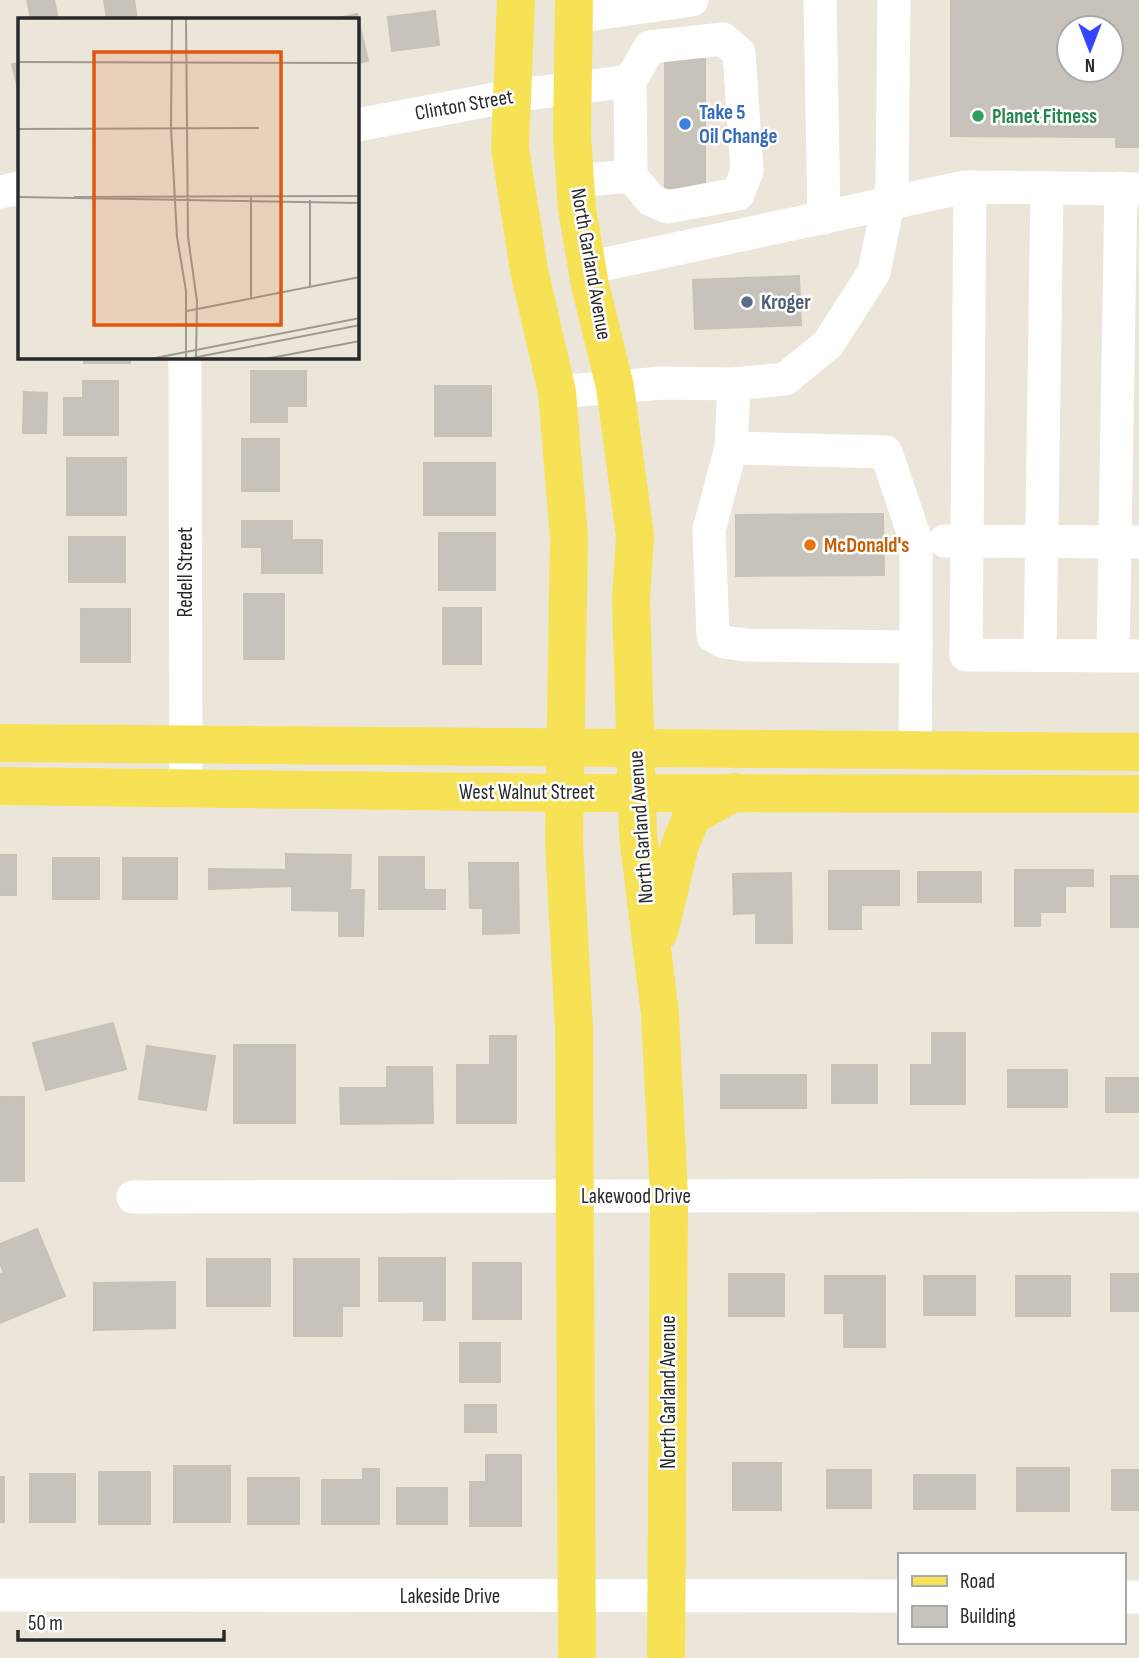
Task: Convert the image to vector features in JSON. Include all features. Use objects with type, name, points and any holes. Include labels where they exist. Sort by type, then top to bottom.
[{"type":"main road","points":[[516,0],[510,148],[519,220],[557,392],[565,471],[570,582],[564,793],[574,1028],[577,1658]]},
{"type":"main road","name":"North Garland Avenue","points":[[573,8],[575,181],[587,268],[615,387],[635,536],[631,599],[636,792],[660,1014],[669,1195],[666,1658]]},
{"type":"main road","name":"West Walnut Street","points":[[0,743],[1139,752]]},
{"type":"main road","name":"West Walnut Street","points":[[0,786],[564,793],[1139,794]]},
{"type":"main road","points":[[653,958],[680,845],[692,817],[735,792]]},
{"type":"street","points":[[573,8],[692,0]]},
{"type":"street","points":[[820,0],[824,218]]},
{"type":"street","points":[[557,392],[662,383],[734,384],[785,379],[828,344],[874,272],[892,185],[894,0]]},
{"type":"street","points":[[723,40],[739,53],[747,171],[738,194],[667,207],[651,200],[631,176],[630,81],[650,47],[723,40]]},
{"type":"street","name":"Clinton Street","points":[[359,125],[511,96],[630,81]]},
{"type":"street","points":[[575,181],[631,176]]},
{"type":"street","points":[[587,268],[970,187],[1130,188],[1126,656],[966,655],[970,187]]},
{"type":"street","points":[[0,192],[18,188]]},
{"type":"street","points":[[1040,655],[1047,188]]},
{"type":"street","name":"Redell Street","points":[[184,359],[186,788]]},
{"type":"street","points":[[734,384],[731,448],[709,530],[713,636],[724,642],[746,645],[916,647]]},
{"type":"street","points":[[731,448],[886,452],[916,541],[915,751]]},
{"type":"street","points":[[916,541],[1127,542]]},
{"type":"street","name":"Lakewood Drive","points":[[133,1197],[1139,1195]]},
{"type":"street","name":"Lakeside Drive","points":[[0,1595],[898,1596]]},
{"type":"building","points":[[27,0],[54,0],[58,18],[31,18]]},
{"type":"building","points":[[104,0],[134,0],[137,18],[107,18]]},
{"type":"building","points":[[951,0],[1139,0],[1139,147],[1116,147],[1116,137],[951,136]]},
{"type":"building","points":[[435,11],[439,45],[392,51],[388,17]]},
{"type":"building","points":[[357,14],[358,18],[339,18]]},
{"type":"building","points":[[359,23],[368,61],[359,63]]},
{"type":"building","name":"Take 5 Oil Change","points":[[665,59],[705,59],[705,188],[665,188]]},
{"type":"building","points":[[18,63],[18,89],[12,64]]},
{"type":"building","name":"Kroger","points":[[799,276],[801,325],[695,329],[693,280]]},
{"type":"building","points":[[84,359],[130,359],[130,363],[84,363]]},
{"type":"building","points":[[251,371],[306,371],[306,406],[287,406],[287,422],[251,422]]},
{"type":"building","points":[[83,381],[118,381],[118,435],[64,435],[64,398],[83,398]]},
{"type":"building","points":[[435,386],[491,386],[491,436],[435,436]]},
{"type":"building","points":[[24,392],[47,393],[46,433],[23,433]]},
{"type":"building","points":[[242,439],[279,439],[279,491],[242,491]]},
{"type":"building","points":[[67,458],[126,458],[126,515],[67,515]]},
{"type":"building","points":[[424,463],[495,463],[495,515],[424,515]]},
{"type":"building","name":"McDonald's","points":[[883,514],[884,575],[736,576],[736,515]]},
{"type":"building","points":[[242,521],[292,521],[292,540],[322,540],[322,573],[262,573],[262,547],[242,547]]},
{"type":"building","points":[[439,533],[495,533],[495,590],[439,590]]},
{"type":"building","points":[[69,537],[125,537],[125,582],[69,582]]},
{"type":"building","points":[[244,594],[284,594],[284,659],[244,659]]},
{"type":"building","points":[[443,608],[481,608],[481,664],[443,664]]},
{"type":"building","points":[[81,609],[130,609],[130,662],[81,662]]},
{"type":"building","points":[[286,854],[351,855],[350,890],[364,890],[363,936],[339,936],[339,911],[292,910],[292,886],[209,889],[209,869],[286,870]]},
{"type":"building","points":[[0,855],[16,855],[16,895],[0,895]]},
{"type":"building","points":[[379,857],[424,857],[424,890],[445,890],[445,909],[379,909]]},
{"type":"building","points":[[53,858],[99,858],[99,899],[53,899]]},
{"type":"building","points":[[123,858],[177,858],[177,899],[123,899]]},
{"type":"building","points":[[469,863],[518,863],[519,933],[483,934],[483,908],[470,908]]},
{"type":"building","points":[[1015,870],[1093,870],[1093,886],[1065,886],[1065,912],[1040,912],[1040,926],[1015,926]]},
{"type":"building","points":[[829,871],[899,871],[899,905],[861,905],[861,929],[829,929]]},
{"type":"building","points":[[918,872],[981,872],[981,902],[918,902]]},
{"type":"building","points":[[791,873],[792,943],[756,943],[756,913],[734,914],[733,874]]},
{"type":"building","points":[[1111,876],[1139,876],[1139,927],[1111,927]]},
{"type":"building","points":[[113,1023],[126,1069],[46,1090],[33,1043]]},
{"type":"building","points":[[932,1033],[965,1033],[965,1104],[911,1104],[911,1065],[932,1065]]},
{"type":"building","points":[[490,1036],[516,1036],[516,1123],[457,1123],[457,1065],[490,1065]]},
{"type":"building","points":[[234,1045],[295,1045],[295,1123],[234,1123]]},
{"type":"building","points":[[147,1046],[215,1056],[206,1110],[139,1099]]},
{"type":"building","points":[[832,1065],[877,1065],[877,1103],[832,1103]]},
{"type":"building","points":[[387,1067],[432,1067],[433,1123],[341,1124],[340,1088],[387,1088]]},
{"type":"building","points":[[1008,1070],[1067,1070],[1067,1107],[1008,1107]]},
{"type":"building","points":[[721,1075],[806,1075],[806,1108],[721,1108]]},
{"type":"building","points":[[1106,1078],[1139,1078],[1139,1112],[1106,1112]]},
{"type":"building","points":[[0,1097],[24,1097],[24,1181],[0,1181]]},
{"type":"building","points":[[37,1229],[65,1296],[0,1323],[0,1274],[4,1273],[0,1263],[0,1244]]},
{"type":"building","points":[[379,1258],[445,1258],[445,1320],[424,1320],[424,1301],[379,1301]]},
{"type":"building","points":[[207,1259],[270,1259],[270,1306],[207,1306]]},
{"type":"building","points":[[294,1259],[359,1259],[359,1306],[342,1306],[342,1336],[294,1336]]},
{"type":"building","points":[[473,1263],[521,1263],[521,1319],[473,1319]]},
{"type":"building","points":[[729,1274],[784,1274],[784,1316],[729,1316]]},
{"type":"building","points":[[1111,1274],[1139,1274],[1139,1311],[1111,1311]]},
{"type":"building","points":[[825,1276],[885,1276],[885,1347],[844,1347],[844,1313],[825,1313]]},
{"type":"building","points":[[924,1276],[975,1276],[975,1315],[924,1315]]},
{"type":"building","points":[[1016,1276],[1070,1276],[1070,1316],[1016,1316]]},
{"type":"building","points":[[175,1282],[175,1328],[94,1330],[94,1283]]},
{"type":"building","points":[[460,1343],[500,1343],[500,1382],[460,1382]]},
{"type":"building","points":[[465,1405],[496,1405],[496,1432],[465,1432]]},
{"type":"building","points":[[486,1455],[521,1455],[521,1526],[470,1526],[470,1482],[486,1482]]},
{"type":"building","points":[[733,1463],[781,1463],[781,1510],[733,1510]]},
{"type":"building","points":[[174,1466],[230,1466],[230,1522],[174,1522]]},
{"type":"building","points":[[1017,1468],[1069,1468],[1069,1511],[1017,1511]]},
{"type":"building","points":[[363,1469],[379,1469],[379,1524],[322,1524],[322,1480],[363,1480]]},
{"type":"building","points":[[827,1470],[871,1470],[871,1508],[827,1508]]},
{"type":"building","points":[[1112,1470],[1139,1470],[1139,1510],[1112,1510]]},
{"type":"building","points":[[99,1472],[150,1472],[150,1524],[99,1524]]},
{"type":"building","points":[[30,1474],[75,1474],[75,1522],[30,1522]]},
{"type":"building","points":[[914,1475],[975,1475],[975,1509],[914,1509]]},
{"type":"building","points":[[0,1477],[4,1477],[4,1522],[0,1522]]},
{"type":"building","points":[[248,1478],[299,1478],[299,1524],[248,1524]]},
{"type":"building","points":[[397,1488],[447,1488],[447,1524],[397,1524]]},
{"type":"place","name":"Planet Fitness","points":[[978,116]]},
{"type":"place","name":"Take 5 Oil Change","points":[[685,124]]},
{"type":"place","name":"Kroger","points":[[747,302]]},
{"type":"place","name":"McDonald's","points":[[810,545]]}]
